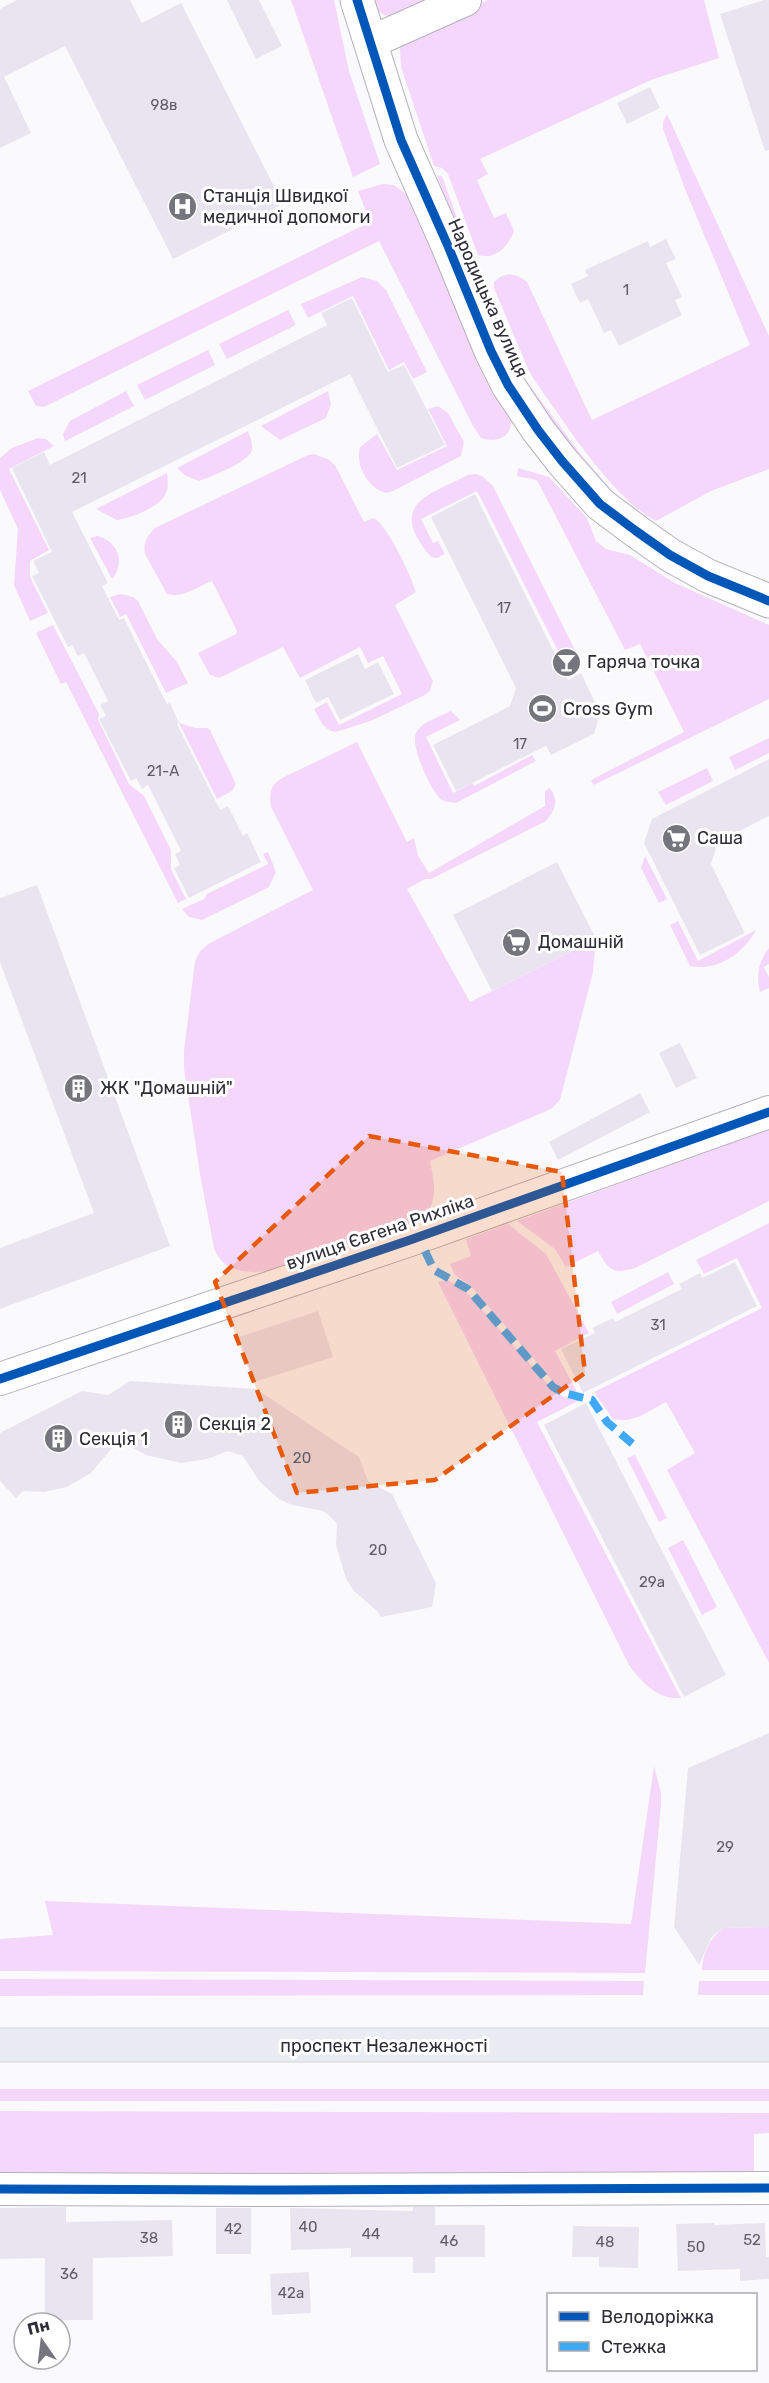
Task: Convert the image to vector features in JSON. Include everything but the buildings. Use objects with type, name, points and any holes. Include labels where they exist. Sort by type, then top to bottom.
[{"type":"main road","name":"проспект Незалежності","points":[[0,2045],[769,2045]]},
{"type":"street","name":"Народицька вулиця","points":[[357,0],[400,140],[448,246],[491,351],[508,385],[538,430],[562,462],[600,504],[636,531],[670,555],[708,576],[769,601]]},
{"type":"street","points":[[371,42],[465,0]]},
{"type":"street","name":"вулиця Євгена Рихліка","points":[[0,1379],[410,1240],[769,1112]]},
{"type":"street","points":[[0,2189],[769,2188]]},
{"type":"highlighted area","points":[[369,1136],[562,1172],[585,1373],[435,1480],[297,1493],[215,1282]]},
{"type":"shaded area","points":[[291,0],[334,0],[349,71],[380,164],[353,177]]},
{"type":"shaded area","points":[[373,0],[429,0],[391,17],[379,12]]},
{"type":"shaded area","points":[[488,0],[704,0],[719,58],[651,80],[480,159],[488,174],[477,180],[494,218],[506,213],[514,231],[505,247],[496,254],[484,256],[478,255],[448,174],[442,168],[434,166],[401,67],[400,48],[430,25]]},
{"type":"shaded area","points":[[667,114],[769,336],[769,469],[711,491],[656,521],[639,510],[606,478],[535,381],[494,288],[494,282],[510,274],[527,282],[592,420],[750,345],[685,189],[663,129],[663,122]]},
{"type":"shaded area","points":[[437,175],[442,176],[466,243],[461,242]]},
{"type":"shaded area","points":[[383,184],[394,185],[410,197],[512,417],[510,429],[503,437],[493,440],[481,438],[473,426],[379,241],[44,407],[36,406],[28,391],[370,222],[358,191]]},
{"type":"shaded area","points":[[362,277],[377,281],[386,290],[427,372],[413,379],[404,362],[389,370],[353,296],[308,318],[301,304]]},
{"type":"shaded area","points":[[489,300],[524,378],[582,456],[629,510],[579,460],[522,383],[489,308]]},
{"type":"shaded area","points":[[288,310],[296,325],[227,359],[219,344]]},
{"type":"shaded area","points":[[208,350],[215,365],[145,400],[137,385]]},
{"type":"shaded area","points":[[126,391],[134,406],[65,441],[63,434],[70,421]]},
{"type":"shaded area","points":[[328,391],[331,404],[326,418],[280,440],[261,426]]},
{"type":"shaded area","points":[[438,406],[448,413],[464,442],[461,456],[393,491],[386,493],[374,486],[361,468],[360,447],[377,434],[397,470],[447,446],[428,409]]},
{"type":"shaded area","points":[[248,431],[252,443],[250,455],[229,468],[199,481],[186,476],[177,468]]},
{"type":"shaded area","points":[[38,438],[46,439],[54,446],[9,469],[49,550],[30,561],[30,577],[48,613],[30,621],[14,585],[18,529],[0,490],[0,458],[12,448]]},
{"type":"shaded area","points":[[314,454],[328,459],[335,465],[364,522],[373,518],[378,522],[398,551],[416,592],[395,605],[433,681],[430,691],[425,695],[373,720],[336,732],[325,727],[314,709],[327,702],[339,725],[402,694],[383,656],[368,663],[360,647],[300,678],[283,647],[219,678],[210,675],[198,653],[236,634],[237,631],[212,581],[179,595],[167,594],[145,554],[146,540],[155,528]]},
{"type":"shaded area","points":[[518,468],[549,477],[587,518],[596,541],[606,549],[630,555],[675,583],[769,625],[769,699],[594,785],[591,781],[593,779],[684,732],[640,644],[625,650],[539,484],[536,480],[517,476]]},
{"type":"shaded area","points":[[167,473],[166,494],[149,509],[117,520],[96,509]]},
{"type":"shaded area","points":[[468,475],[482,476],[493,486],[579,658],[565,665],[477,491],[421,519],[433,543],[438,541],[445,554],[437,558],[431,557],[418,539],[412,525],[412,514],[417,504],[438,489]]},
{"type":"shaded area","points":[[97,536],[110,542],[118,553],[119,566],[112,579],[90,538]]},
{"type":"shaded area","points":[[121,594],[138,601],[157,639],[177,662],[188,683],[166,693],[126,614],[120,617],[110,597]]},
{"type":"shaded area","points":[[53,625],[99,714],[98,719],[129,784],[144,796],[171,850],[171,869],[186,899],[178,903],[66,682],[61,684],[36,633]]},
{"type":"shaded area","points":[[451,711],[460,720],[426,737],[453,793],[472,783],[474,786],[532,755],[536,761],[456,803],[442,800],[432,788],[423,768],[415,739],[422,725]]},
{"type":"shaded area","points":[[179,723],[210,730],[236,784],[232,791],[217,799]]},
{"type":"shaded area","points":[[769,738],[769,753],[735,770],[729,757]]},
{"type":"shaded area","points":[[357,742],[407,842],[414,838],[418,856],[429,873],[545,806],[545,791],[549,788],[554,796],[554,809],[546,821],[407,889],[470,1002],[596,939],[593,972],[560,1100],[551,1109],[430,1161],[434,1192],[432,1204],[424,1216],[407,1227],[301,1264],[258,1272],[239,1270],[224,1263],[214,1248],[184,1069],[184,1051],[195,961],[200,951],[210,943],[313,890],[271,807],[271,790],[282,778]]},
{"type":"shaded area","points":[[707,768],[713,781],[666,805],[658,792]]},
{"type":"shaded area","points":[[268,852],[276,872],[269,887],[202,920],[189,917],[182,909],[268,864],[263,854]]},
{"type":"shaded area","points":[[645,856],[667,899],[659,903],[641,868]]},
{"type":"shaded area","points":[[678,921],[698,961],[756,930],[744,946],[729,959],[710,966],[690,966],[670,925]]},
{"type":"shaded area","points":[[769,948],[769,964],[764,967],[769,977],[769,988],[760,992],[759,969]]},
{"type":"shaded area","points":[[769,1129],[769,1201],[635,1268],[616,1271],[608,1267],[598,1251],[566,1267],[555,1249],[517,1221]]},
{"type":"shaded area","points":[[769,1223],[769,1663],[667,1470],[695,1453],[666,1402],[641,1416],[628,1420],[613,1419],[594,1392],[762,1308],[737,1258],[704,1274],[696,1260]]},
{"type":"shaded area","points":[[508,1224],[546,1254],[589,1333],[555,1351],[578,1394],[557,1386],[470,1285],[455,1275],[450,1264],[471,1256],[466,1239]]},
{"type":"shaded area","points":[[668,1272],[674,1284],[617,1314],[611,1302]]},
{"type":"shaded area","points":[[447,1280],[468,1294],[553,1390],[564,1397],[580,1400],[537,1422],[681,1698],[665,1696],[651,1689],[629,1665],[438,1282]]},
{"type":"shaded area","points":[[635,1455],[667,1518],[659,1522],[627,1458]]},
{"type":"shaded area","points":[[683,1540],[717,1607],[702,1615],[668,1548]]},
{"type":"shaded area","points":[[654,1766],[661,1793],[661,1805],[645,1973],[0,1971],[0,1939],[53,1935],[45,1901],[631,1924]]},
{"type":"shaded area","points":[[769,1927],[769,1970],[702,1970],[708,1946],[723,1928]]},
{"type":"shaded area","points":[[0,1979],[644,1981],[643,1995],[0,1996]]},
{"type":"shaded area","points":[[699,1981],[769,1981],[769,1995],[698,1995]]},
{"type":"shaded area","points":[[0,2089],[769,2089],[769,2101],[0,2101]]},
{"type":"shaded area","points":[[0,2111],[769,2113],[769,2133],[754,2134],[754,2175],[0,2178]]},
{"type":"marked path","points":[[425,1251],[434,1270],[468,1289],[553,1387],[564,1393],[592,1400],[607,1422],[634,1445]]},
{"type":"cycle path","points":[[357,0],[401,140],[491,351],[508,385],[538,430],[600,504],[636,531],[670,555],[708,576],[769,601]]},
{"type":"cycle path","points":[[0,1379],[410,1240],[769,1112]]},
{"type":"cycle path","points":[[0,2189],[769,2188]]},
{"type":"place","name":"Станція Швидкої медичної допомоги","points":[[182,206]]},
{"type":"place","name":"Гаряча точка","points":[[566,662]]},
{"type":"place","name":"Cross Gym","points":[[542,709]]},
{"type":"place","name":"Саша","points":[[676,838]]},
{"type":"place","name":"Домашній","points":[[517,942]]},
{"type":"place","name":"ЖК \"Домашній\"","points":[[79,1088]]},
{"type":"place","name":"Секція 2","points":[[178,1424]]},
{"type":"place","name":"Секція 1","points":[[58,1439]]}]
